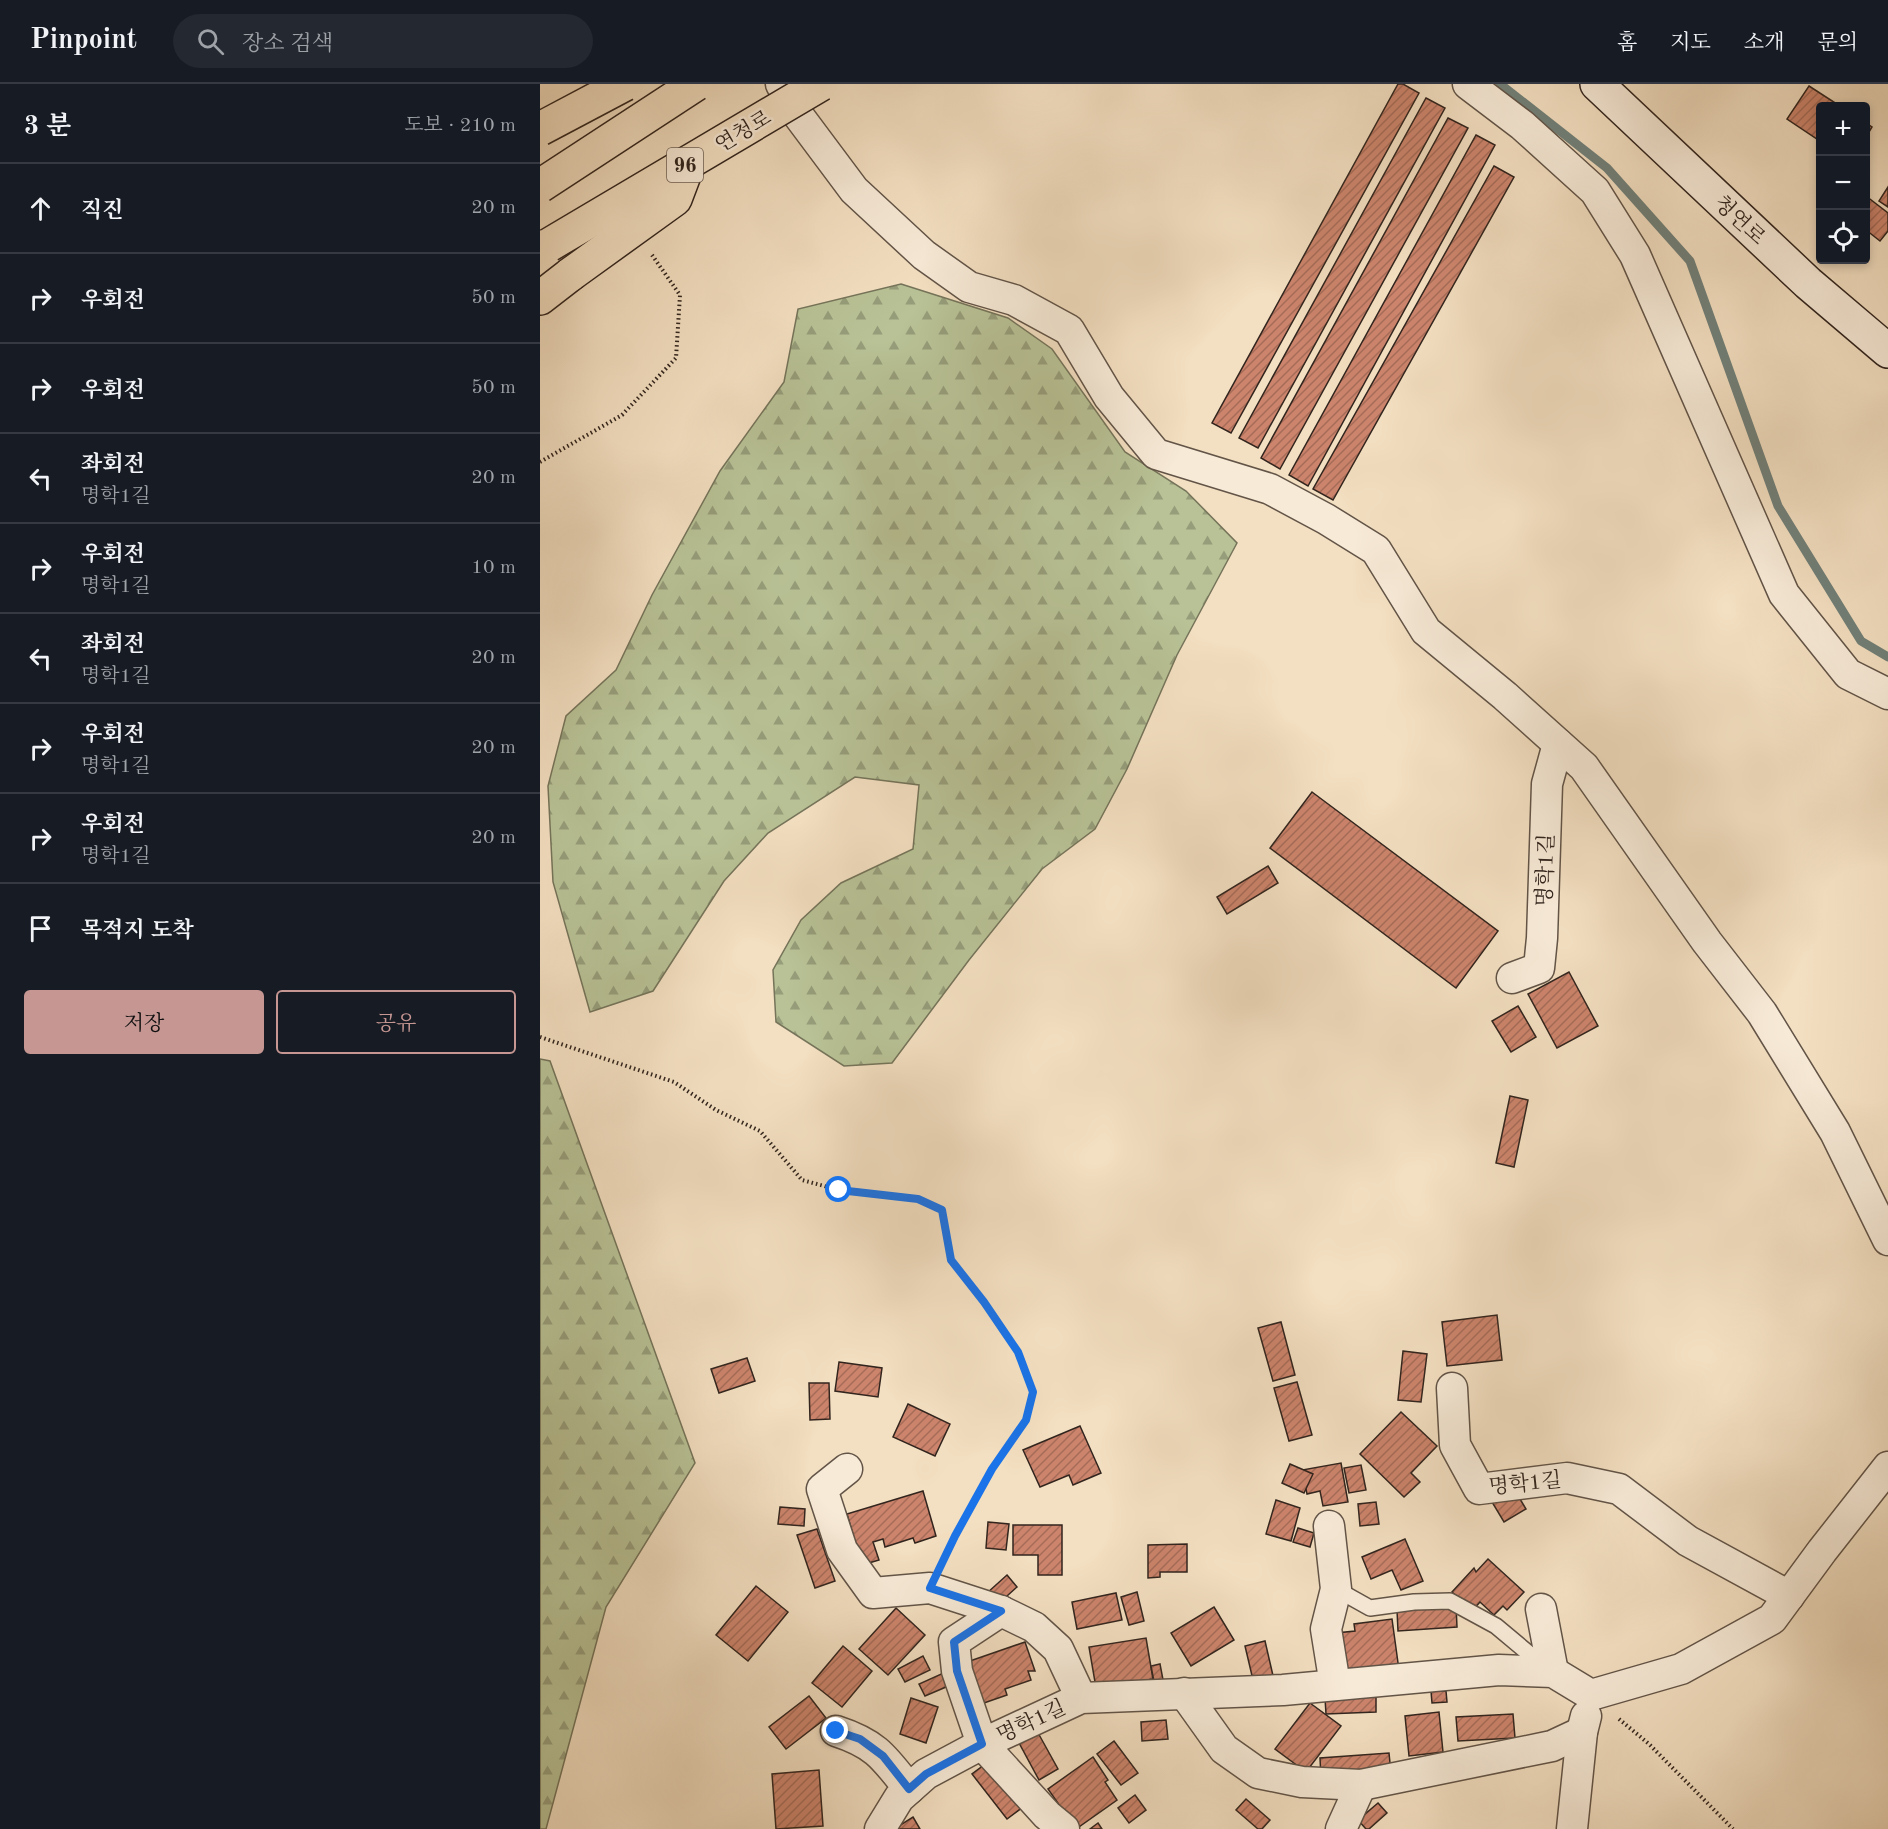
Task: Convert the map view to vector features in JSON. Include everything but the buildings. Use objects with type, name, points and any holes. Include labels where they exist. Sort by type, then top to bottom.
[{"type":"highway","points":[[540,129],[625,84]]},
{"type":"highway","points":[[540,186],[696,84]]},
{"type":"highway","name":"연청로","points":[[545,248],[821,84]]},
{"type":"highway","points":[[540,298],[675,199],[689,162]]},
{"type":"main road","name":"청연로","points":[[1597,84],[1808,284],[1888,351]]},
{"type":"street","points":[[781,84],[798,115],[854,190],[924,255],[969,288],[1014,300],[1069,330],[1109,397],[1156,454],[1270,489],[1326,519],[1376,550],[1426,631],[1505,696],[1584,767],[1707,942],[1762,1013],[1835,1132],[1888,1240]]},
{"type":"street","points":[[1468,84],[1521,125],[1595,191],[1635,255],[1784,594],[1848,674],[1888,694]]},
{"type":"street","name":"명학1길","points":[[1512,978],[1539,968],[1547,784],[1558,744]]},
{"type":"street","name":"명학1길","points":[[1452,1388],[1455,1445],[1479,1490],[1568,1478],[1619,1490],[1688,1541],[1789,1596]]},
{"type":"street","points":[[1572,1829],[1582,1732],[1591,1695],[1682,1669],[1772,1619],[1888,1467]]},
{"type":"street","name":"명학1길","points":[[847,1469],[822,1489],[842,1550],[873,1593],[930,1588],[1001,1611],[1034,1627],[1058,1649],[1081,1698]]},
{"type":"street","points":[[1329,1526],[1336,1589],[1326,1629],[1335,1685]]},
{"type":"street","points":[[1541,1609],[1552,1672]]},
{"type":"street","name":"명학1길","points":[[1001,1611],[954,1642],[957,1671],[982,1744],[1047,1815],[1064,1829]]},
{"type":"street","name":"명학1길","points":[[880,1829],[899,1798],[926,1774],[982,1744],[1081,1698],[1282,1690],[1499,1670],[1552,1672],[1591,1695]]},
{"type":"street","points":[[1184,1693],[1224,1749],[1258,1773],[1302,1782],[1361,1785],[1552,1746],[1582,1732]]},
{"type":"street","points":[[836,1731],[860,1739],[883,1756],[909,1789]]},
{"type":"street","points":[[1341,1829],[1361,1785]]},
{"type":"lane","points":[[1336,1589],[1370,1608],[1414,1602],[1450,1601],[1496,1626],[1526,1653],[1552,1672]]},
{"type":"path","points":[[540,462],[622,415],[676,358],[681,295],[645,247]]},
{"type":"path","points":[[540,1037],[674,1082],[716,1110],[760,1131],[802,1180],[839,1190],[918,1199],[942,1210],[951,1260],[984,1302],[1018,1352],[1033,1392],[1026,1420],[992,1469],[955,1536],[930,1588]]},
{"type":"path","points":[[1591,1695],[1649,1744],[1733,1829]]},
{"type":"green space","points":[[901,284],[1008,318],[1052,349],[1125,452],[1186,491],[1237,543],[1177,655],[1127,769],[1095,829],[1042,869],[969,960],[892,1063],[844,1066],[776,1022],[773,970],[801,920],[841,883],[913,849],[919,785],[855,777],[768,833],[724,881],[653,991],[590,1012],[553,882],[548,786],[566,716],[616,670],[652,595],[720,471],[784,382],[798,309]]},
{"type":"green space","points":[[540,1059],[550,1061],[695,1463],[606,1607],[546,1829],[540,1829]]},
{"type":"waterway","points":[[1500,84],[1607,168],[1690,261],[1778,506],[1861,641],[1888,657]]},
{"type":"route","points":[[836,1731],[860,1739],[883,1756],[909,1789],[926,1774],[982,1744],[957,1671],[954,1642],[1001,1611],[930,1588],[955,1536],[992,1469],[1026,1420],[1033,1392],[1018,1352],[984,1302],[951,1260],[942,1210],[918,1199],[839,1190]]}]
